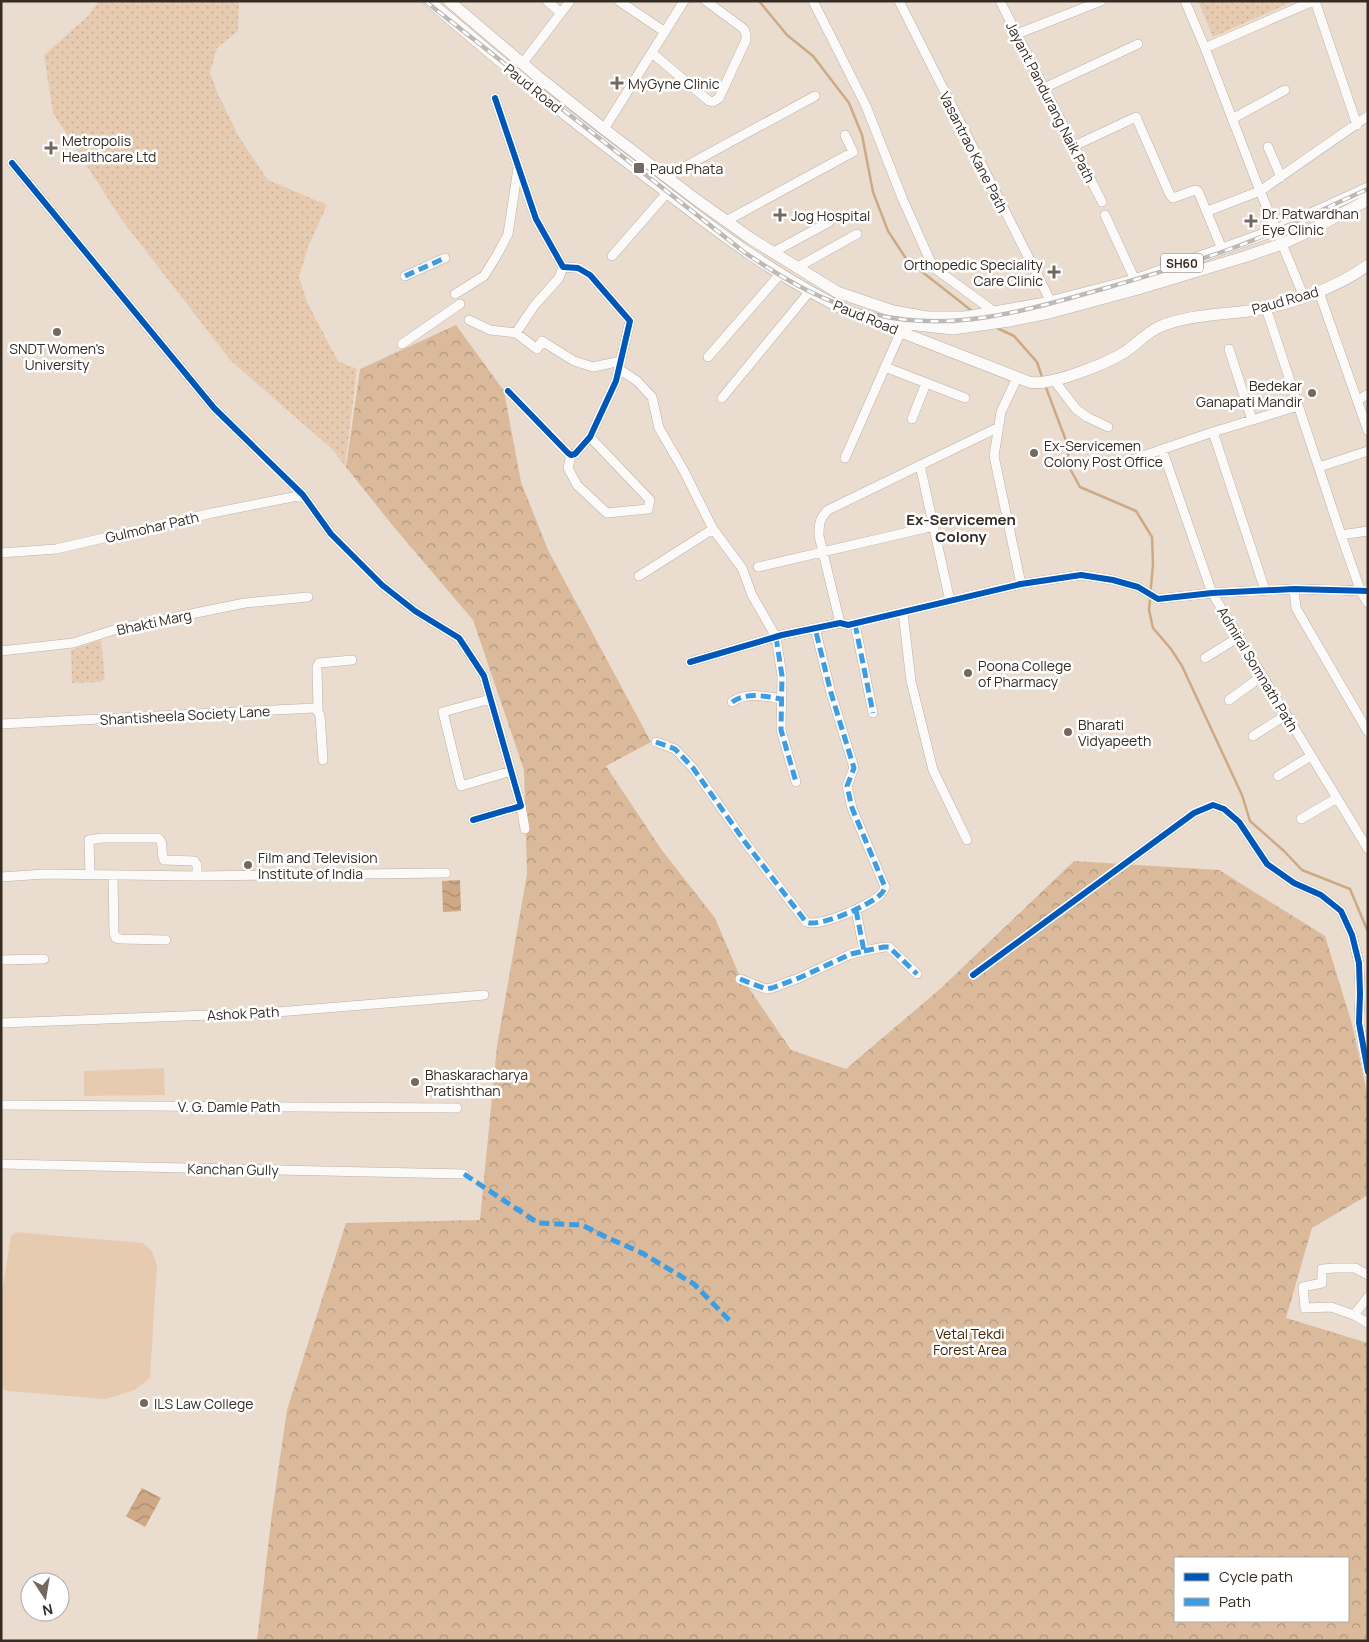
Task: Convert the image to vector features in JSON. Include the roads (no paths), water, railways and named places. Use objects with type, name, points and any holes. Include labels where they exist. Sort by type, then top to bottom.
[{"type":"main road","name":"Paud Road","points":[[429,1],[528,85],[667,193],[743,249],[810,291],[852,313],[1029,382],[1046,382],[1113,359],[1159,327],[1193,318],[1266,308],[1304,297],[1318,292],[1368,265]]},
{"type":"main road","name":"Paud Road","points":[[448,1],[522,64],[604,129],[666,177],[772,253],[837,292],[879,307],[927,317],[958,322],[992,318],[1135,280],[1276,230],[1368,188]]},
{"type":"main road","points":[[946,349],[958,322],[1049,313],[1244,257],[1282,244],[1368,200]]},
{"type":"street","points":[[547,1],[561,13]]},
{"type":"street","points":[[522,64],[570,1]]},
{"type":"street","points":[[619,1],[665,32]]},
{"type":"street","points":[[604,129],[684,1]]},
{"type":"street","points":[[652,53],[709,101],[713,102],[719,98],[746,40],[746,34],[744,30],[706,1]]},
{"type":"street","points":[[813,1],[866,106],[903,200],[933,267],[992,318]]},
{"type":"street","name":"Vasantrao Kane Path","points":[[899,1],[1050,302]]},
{"type":"street","name":"Jayant Pandurang Naik Path","points":[[1000,1],[1102,202]]},
{"type":"street","points":[[1016,34],[1101,1]]},
{"type":"street","points":[[1184,1],[1205,48],[1260,191],[1304,297]]},
{"type":"street","points":[[1205,48],[1314,1],[1357,125]]},
{"type":"street","points":[[1044,88],[1138,44]]},
{"type":"street","points":[[1232,119],[1285,90]]},
{"type":"street","points":[[666,177],[815,96]]},
{"type":"street","points":[[495,98],[536,219],[563,267],[559,278],[534,306],[516,333]]},
{"type":"street","points":[[1208,211],[1260,191],[1368,116]]},
{"type":"street","points":[[1074,146],[1136,117],[1170,195],[1173,198],[1195,190],[1198,191],[1208,211],[1222,249]]},
{"type":"street","points":[[726,221],[853,152],[845,135]]},
{"type":"street","points":[[1268,147],[1281,176]]},
{"type":"street","points":[[12,163],[214,408],[303,495],[331,534],[382,585],[415,611],[459,638],[484,676],[511,771],[524,828]]},
{"type":"street","points":[[455,294],[484,276],[498,255],[508,234],[518,166]]},
{"type":"street","points":[[612,256],[667,193]]},
{"type":"street","points":[[1105,215],[1135,280]]},
{"type":"street","points":[[772,253],[829,222]]},
{"type":"street","points":[[796,268],[857,234]]},
{"type":"street","points":[[405,276],[445,258]]},
{"type":"street","points":[[563,267],[578,268],[590,275],[630,321],[616,381],[590,437],[575,454],[571,455]]},
{"type":"street","points":[[708,357],[781,273]]},
{"type":"street","points":[[722,398],[810,291]]},
{"type":"street","points":[[1318,292],[1368,431]]},
{"type":"street","points":[[402,344],[460,304]]},
{"type":"street","points":[[1266,308],[1341,535],[1368,603]]},
{"type":"street","points":[[469,320],[490,330],[516,333],[537,349],[542,342],[574,361],[593,367],[620,365],[652,397],[660,428],[713,529],[742,568],[752,594],[776,637],[781,668],[781,730],[796,782]]},
{"type":"street","points":[[845,458],[901,331]]},
{"type":"street","points":[[1229,349],[1252,420]]},
{"type":"street","points":[[885,367],[964,398]]},
{"type":"street","points":[[1017,378],[1001,412],[994,456],[1021,584]]},
{"type":"street","points":[[1046,382],[1087,417],[1108,427]]},
{"type":"street","points":[[912,420],[926,383]]},
{"type":"street","points":[[508,391],[571,455]]},
{"type":"street","points":[[1358,400],[1368,394]]},
{"type":"street","points":[[1134,460],[1213,432],[1298,406]]},
{"type":"street","points":[[840,623],[819,536],[818,523],[822,516],[828,510],[999,427]]},
{"type":"street","points":[[1213,432],[1265,590]]},
{"type":"street","points":[[571,455],[568,468],[577,485],[607,513],[648,510],[650,500],[590,437]]},
{"type":"street","name":"Admiral Somnath Path","points":[[1162,449],[1212,594],[1368,849]]},
{"type":"street","points":[[1318,468],[1368,451]]},
{"type":"street","points":[[920,464],[950,601]]},
{"type":"street","name":"Gulmohar Path","points":[[1,553],[56,549],[212,513],[303,495]]},
{"type":"street","points":[[758,567],[934,526]]},
{"type":"street","points":[[639,576],[713,529]]},
{"type":"street","points":[[1341,535],[1368,531]]},
{"type":"street","points":[[690,662],[776,637],[815,628],[840,623],[856,624],[1021,584],[1081,575],[1113,580],[1138,587],[1158,599],[1294,589],[1365,592]]},
{"type":"street","points":[[1294,589],[1296,608],[1368,732]]},
{"type":"street","name":"Bhakti Marg","points":[[1,651],[73,643],[117,629],[245,603],[308,597]]},
{"type":"street","points":[[903,612],[911,681],[933,770],[968,840]]},
{"type":"street","points":[[856,624],[873,712]]},
{"type":"street","points":[[656,742],[675,749],[693,768],[803,920],[814,924],[856,910],[881,894],[885,887],[852,808],[847,786],[854,768],[831,693],[815,628]]},
{"type":"street","points":[[1205,658],[1239,637]]},
{"type":"street","points":[[323,760],[318,710],[317,667],[319,664],[352,660]]},
{"type":"street","points":[[1228,700],[1262,676]]},
{"type":"street","points":[[732,702],[737,698],[763,695],[781,699]]},
{"type":"street","points":[[490,699],[444,712],[461,786],[511,771]]},
{"type":"street","name":"Shantisheela Society Lane","points":[[1,724],[315,708],[318,710]]},
{"type":"street","points":[[1253,736],[1286,715]]},
{"type":"street","points":[[1278,776],[1311,756]]},
{"type":"street","points":[[1301,819],[1337,798]]},
{"type":"street","points":[[973,975],[1194,813],[1213,805],[1224,809],[1239,822],[1267,864],[1294,883],[1321,895],[1341,911],[1352,935],[1359,963],[1359,1023],[1368,1072]]},
{"type":"street","points":[[473,820],[520,806]]},
{"type":"street","points":[[90,874],[89,840],[102,838],[158,838],[162,842],[162,857],[164,860],[194,861],[197,865],[197,876]]},
{"type":"street","points":[[1,877],[45,874],[197,876],[446,873]]},
{"type":"street","points":[[113,875],[114,933],[116,938],[121,940],[166,940]]},
{"type":"street","points":[[856,910],[864,951]]},
{"type":"street","points":[[740,980],[772,988],[851,954],[884,947],[889,947],[917,974]]},
{"type":"street","points":[[1,960],[44,959]]},
{"type":"street","name":"Ashok Path","points":[[1,1023],[265,1013],[484,995]]},
{"type":"street","name":"V. G. Damle Path","points":[[1,1105],[457,1108]]},
{"type":"street","name":"Kanchan Gully","points":[[1,1164],[464,1174]]},
{"type":"street","points":[[1368,1275],[1355,1268],[1322,1269],[1322,1283],[1303,1286],[1304,1308],[1331,1307],[1354,1315],[1368,1323]]},
{"type":"street","points":[[1354,1315],[1368,1297]]},
{"type":"water","points":[[460,880],[461,911],[443,912],[442,881]]},
{"type":"water","points":[[142,1488],[161,1498],[145,1527],[126,1516]]},
{"type":"waterway","points":[[759,1],[787,35],[813,56],[849,103],[862,135],[873,192],[888,231],[907,260],[972,311]]},
{"type":"waterway","points":[[995,327],[1014,336],[1037,362],[1042,377]]},
{"type":"waterway","points":[[1045,385],[1068,446],[1068,465],[1080,487],[1136,511],[1152,537],[1153,564],[1149,610],[1153,628],[1171,649],[1182,666],[1242,795],[1250,821],[1302,870],[1350,889],[1368,932]]},
{"type":"railway","points":[[425,1],[744,252],[807,290],[840,305],[876,315],[905,320],[962,320],[989,317],[1044,305],[1150,275],[1233,248],[1368,189]]},
{"type":"place","name":"MyGyne Clinic","points":[[617,83]]},
{"type":"place","name":"Metropolis Healthcare Ltd","points":[[51,148]]},
{"type":"place","name":"Paud Phata","points":[[639,168]]},
{"type":"place","name":"Jog Hospital","points":[[780,215]]},
{"type":"place","name":"Dr. Patwardhan Eye Clinic","points":[[1251,221]]},
{"type":"place","name":"Orthopedic Speciality Care Clinic","points":[[1054,272]]},
{"type":"place","name":"SNDT Women's University","points":[[57,332]]},
{"type":"place","name":"Bedekar Ganapati Mandir","points":[[1312,393]]},
{"type":"place","name":"Ex-Servicemen Colony Post Office","points":[[1034,453]]},
{"type":"place","name":"Poona College of Pharmacy","points":[[968,673]]},
{"type":"place","name":"Bharati Vidyapeeth","points":[[1068,732]]},
{"type":"place","name":"Film and Television Institute of India","points":[[248,865]]},
{"type":"place","name":"Bhaskaracharya Pratishthan","points":[[415,1082]]},
{"type":"place","name":"ILS Law College","points":[[144,1403]]},
{"type":"district","name":"Ex-Servicemen Colony","points":[[961,528]]},
{"type":"park label","name":"Vetal Tekdi Forest Area","points":[[970,1342]]}]
